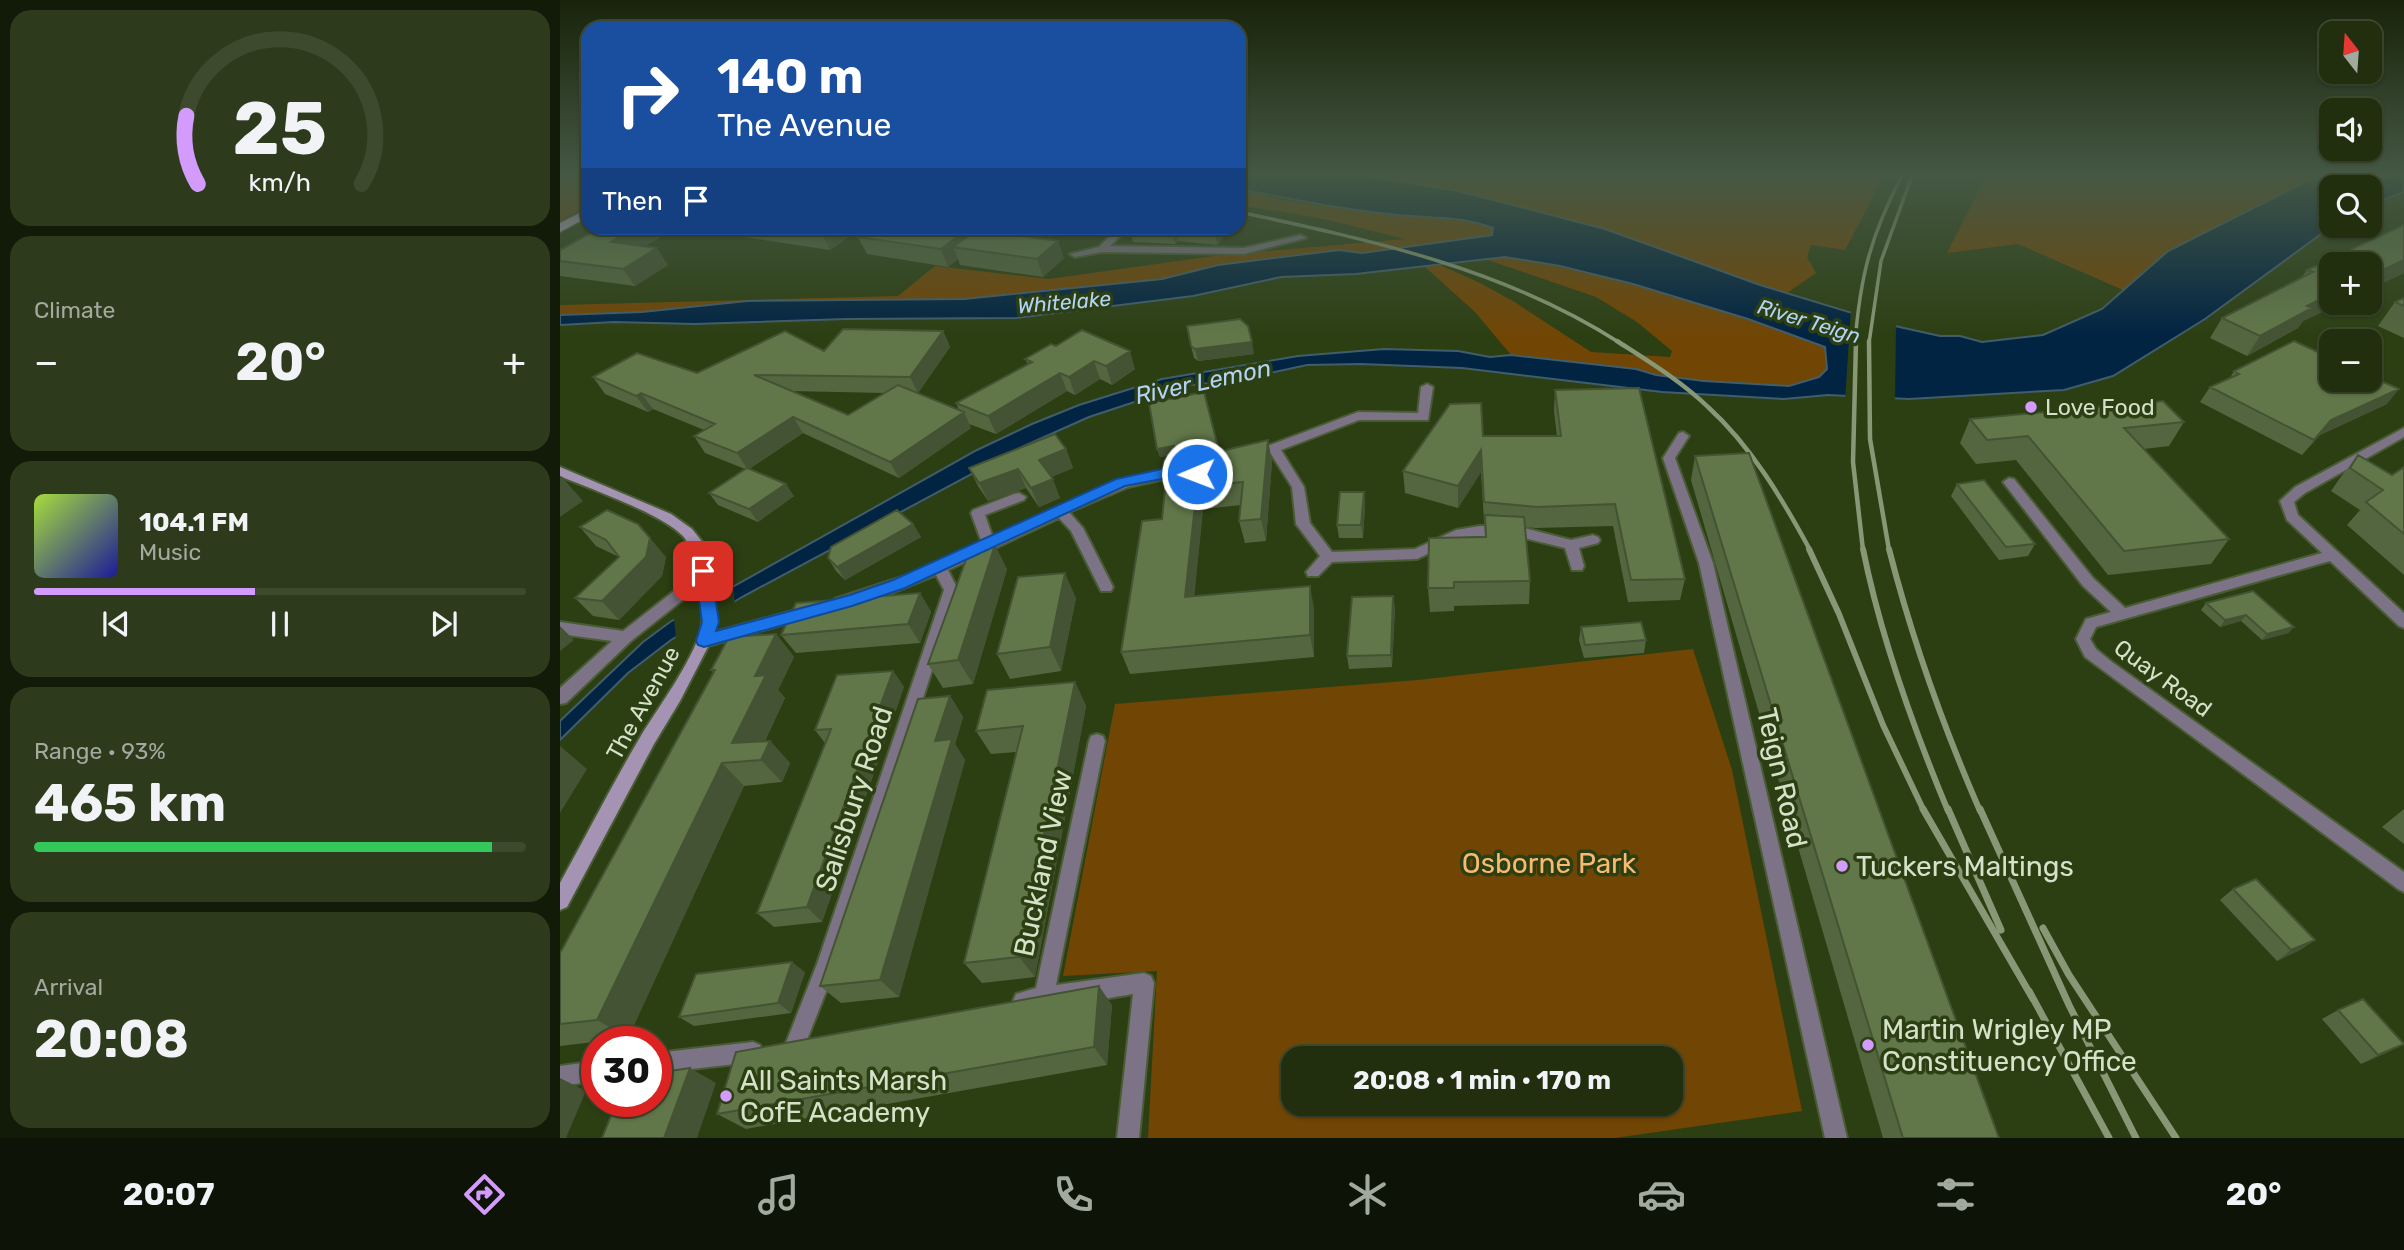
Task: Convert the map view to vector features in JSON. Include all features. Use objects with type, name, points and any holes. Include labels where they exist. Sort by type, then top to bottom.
[{"type":"main road","name":"The Avenue","points":[[560,471],[666,517],[687,532],[697,544],[702,560],[710,622],[704,641],[560,901]]},
{"type":"street","points":[[1102,249],[1116,235]]},
{"type":"street","points":[[1075,254],[1102,249],[1244,251],[1301,238]]},
{"type":"street","points":[[1236,461],[1275,450],[1358,416],[1424,417],[1427,387]]},
{"type":"street","points":[[2404,432],[2300,490],[2287,501],[2292,517],[2404,622]]},
{"type":"street","name":"Teign Road","points":[[1683,436],[1669,458],[1706,563],[1836,1138]]},
{"type":"street","points":[[1275,450],[1298,487],[1303,524],[1328,557]]},
{"type":"street","points":[[704,641],[899,584],[989,545],[1121,482],[1162,474],[1197,474]]},
{"type":"street","points":[[2010,482],[2088,582],[2121,613]]},
{"type":"street","points":[[989,545],[978,513],[1019,497]]},
{"type":"street","points":[[1060,511],[1076,528],[1106,587]]},
{"type":"street","points":[[1313,572],[1328,557],[1417,554],[1461,533],[1524,533],[1571,545],[1593,540]]},
{"type":"street","points":[[1571,545],[1577,566]]},
{"type":"street","name":"Quay Road","points":[[2333,555],[2091,623],[2083,639],[2090,653],[2404,883]]},
{"type":"street","points":[[560,698],[626,637],[679,595],[702,560]]},
{"type":"street","name":"Salisbury Road","points":[[781,1049],[827,964],[951,590],[939,567]]},
{"type":"street","points":[[560,628],[626,637]]},
{"type":"street","name":"Buckland View","points":[[1044,996],[1097,741]]},
{"type":"street","points":[[1008,1005],[1044,996],[1144,982],[1128,1138]]},
{"type":"street","points":[[672,1061],[820,1044]]},
{"type":"street","points":[[560,1076],[581,1073]]},
{"type":"green space","points":[[1365,229],[1494,229],[1492,235],[1362,253],[1338,250],[1218,265],[1162,279],[964,299],[747,301],[642,312],[560,315],[560,305],[898,296],[935,266],[1049,279],[1221,255],[1405,239]]},
{"type":"green space","points":[[1605,229],[1856,229],[1845,250],[1811,245],[1807,257],[1816,273],[1787,293]]},
{"type":"green space","points":[[1959,229],[2210,229],[2168,250],[2123,290],[2018,244],[1947,253]]},
{"type":"green space","points":[[1505,257],[1627,283],[1787,333],[1826,347],[1827,370],[1819,377],[1789,386],[1704,381],[1656,375],[1636,369],[1511,355],[1475,312],[1424,266],[1440,265],[1478,282],[1513,301],[1591,352],[1670,357],[1672,351],[1637,322],[1596,297],[1482,258]]},
{"type":"green space","name":"Osborne Park","points":[[1693,649],[1732,770],[1802,1111],[1615,1138],[1148,1138],[1157,971],[1063,976],[1115,704],[1418,680]]},
{"type":"water","points":[[1493,229],[1605,229],[1760,285],[1895,326],[1982,342],[2043,335],[2102,309],[2168,251],[2211,229],[2319,229],[2319,236],[2205,319],[2113,376],[2064,390],[1909,399],[1828,395],[1784,399],[1662,392],[1462,368],[1361,364],[1307,365],[1237,380],[1183,386],[1089,417],[1024,446],[742,597],[671,640],[628,673],[560,740],[560,721],[643,642],[670,622],[977,450],[1079,405],[1162,379],[1298,356],[1384,349],[1458,351],[1490,357],[1511,355],[1636,369],[1656,375],[1704,381],[1789,386],[1819,377],[1827,369],[1825,347],[1748,319],[1633,284],[1560,266],[1505,257],[1356,274],[1281,277],[1193,296],[1016,318],[846,319],[695,324],[614,322],[560,325],[560,315],[642,312],[747,301],[964,299],[1162,279],[1218,265],[1339,250],[1362,253],[1492,235]]},
{"type":"pier","points":[[1851,309],[1896,323],[1895,403],[1845,400]]},
{"type":"pier","points":[[733,582],[735,606],[676,641],[674,617]]},
{"type":"building","points":[[2395,229],[2404,229],[2404,260],[2382,270],[2382,252],[2346,252],[2376,238],[2382,238],[2382,235]]},
{"type":"building","points":[[587,235],[624,235],[611,242],[657,248],[623,269],[560,261],[560,250]]},
{"type":"building","points":[[861,235],[959,235],[941,249],[858,237]]},
{"type":"building","points":[[969,235],[1013,235],[1058,241],[1037,259],[953,247]]},
{"type":"building","points":[[2319,264],[2319,300],[2307,306],[2312,308],[2260,336],[2222,318],[2313,272],[2307,270]]},
{"type":"building","points":[[2404,298],[2404,306],[2395,302]]},
{"type":"building","points":[[1240,319],[1248,326],[1252,342],[1195,349],[1191,346],[1187,326]]},
{"type":"building","points":[[843,329],[943,331],[910,377],[754,375],[848,415],[898,385],[964,412],[890,462],[793,417],[737,453],[694,436],[715,424],[641,393],[636,396],[593,377],[637,353],[697,373],[785,331],[824,351]]},
{"type":"building","points":[[1082,330],[1130,351],[1106,366],[1094,361],[1069,377],[1060,373],[988,416],[956,403],[1032,362],[1025,359],[1051,344],[1056,346]]},
{"type":"building","points":[[2294,341],[2319,352],[2319,392],[2382,392],[2382,381],[2399,389],[2331,420],[2314,440],[2210,387],[2239,374],[2234,371]]},
{"type":"building","points":[[1639,388],[1685,579],[1631,580],[1615,504],[1537,507],[1484,502],[1481,450],[1458,486],[1403,471],[1450,404],[1481,403],[1483,436],[1561,436],[1555,390]]},
{"type":"building","points":[[1204,392],[1219,451],[1192,458],[1173,458],[1174,446],[1157,449],[1149,403]]},
{"type":"building","points":[[2163,401],[2184,422],[2124,428],[2229,539],[2124,551],[2028,436],[1987,440],[1970,419]]},
{"type":"building","points":[[1055,434],[1066,449],[1039,460],[1053,479],[1031,488],[1018,469],[979,483],[969,468]]},
{"type":"building","points":[[1268,440],[1261,519],[1239,521],[1243,482],[1197,487],[1185,597],[1310,586],[1310,635],[1121,652],[1142,521],[1162,519],[1168,458],[1192,458]]},
{"type":"building","points":[[1749,453],[1999,1138],[1903,1138],[1695,456]]},
{"type":"building","points":[[2358,455],[2392,475],[2404,467],[2404,534],[2366,502],[2383,490],[2350,468]]},
{"type":"building","points":[[747,468],[786,484],[749,509],[709,493]]},
{"type":"building","points":[[1984,480],[2035,544],[2006,547],[1957,484]]},
{"type":"building","points":[[1340,492],[1364,492],[1361,525],[1337,525]]},
{"type":"building","points":[[607,510],[638,524],[650,538],[646,557],[602,601],[575,598],[619,557],[606,540],[580,527]]},
{"type":"building","points":[[897,510],[913,524],[837,567],[828,558],[831,547]]},
{"type":"building","points":[[1485,515],[1524,517],[1530,581],[1454,582],[1454,588],[1428,588],[1429,538],[1486,537]]},
{"type":"building","points":[[995,545],[958,660],[928,664],[971,546]]},
{"type":"building","points":[[1065,573],[1050,647],[997,654],[1018,577]]},
{"type":"building","points":[[2253,591],[2294,627],[2267,634],[2246,615],[2225,620],[2206,603]]},
{"type":"building","points":[[920,593],[908,624],[781,635],[796,603]]},
{"type":"building","points":[[1393,596],[1391,655],[1347,656],[1352,597]]},
{"type":"building","points":[[1641,622],[1646,640],[1585,645],[1581,627]]},
{"type":"building","points":[[776,634],[755,676],[766,675],[732,743],[770,741],[761,760],[722,763],[597,1020],[560,1024],[560,953],[715,670],[711,670],[729,637]]},
{"type":"building","points":[[893,671],[807,907],[757,913],[831,729],[815,730],[837,675]]},
{"type":"building","points":[[1075,682],[1019,957],[964,963],[1023,726],[976,731],[987,690]]},
{"type":"building","points":[[950,696],[935,741],[952,739],[880,980],[820,986],[918,699]]},
{"type":"building","points":[[2256,879],[2315,940],[2291,950],[2233,889]]},
{"type":"building","points":[[792,962],[778,1003],[679,1017],[696,974]]},
{"type":"building","points":[[1099,986],[1094,1047],[717,1114],[736,1052]]},
{"type":"building","points":[[2363,999],[2404,1044],[2378,1055],[2338,1010]]},
{"type":"building","points":[[690,1068],[672,1116],[672,1071]]},
{"type":"building","points":[[611,1117],[672,1117],[664,1138],[602,1138]]},
{"type":"railway","points":[[1316,229],[1387,246],[1484,276],[1576,317],[1620,343]]},
{"type":"railway","points":[[1855,343],[1864,276],[1878,229]]},
{"type":"railway","points":[[1869,343],[1881,261],[1893,229]]},
{"type":"railway","points":[[1617,341],[1676,380],[1724,422],[1765,474],[1810,550]]},
{"type":"railway","points":[[1856,341],[1853,462],[1863,550]]},
{"type":"railway","points":[[1869,343],[1870,439],[1889,550]]},
{"type":"railway","points":[[1809,549],[1839,614],[1883,725],[1923,809]]},
{"type":"railway","points":[[1863,549],[1870,583],[1899,682],[1948,811]]},
{"type":"railway","points":[[1889,549],[1929,682],[1980,811]]},
{"type":"railway","points":[[1923,809],[2033,999]]},
{"type":"railway","points":[[1948,809],[2001,930]]},
{"type":"railway","points":[[1980,809],[2069,1005],[2136,1138]]},
{"type":"railway","points":[[2043,928],[2069,975],[2176,1138]]},
{"type":"railway","points":[[2029,991],[2109,1138]]},
{"type":"place","name":"Love Food","points":[[2031,407]]},
{"type":"place","name":"Tuckers Maltings","points":[[1842,866]]},
{"type":"place","name":"Martin Wrigley MP Constituency Office","points":[[1868,1045]]},
{"type":"place","name":"All Saints Marsh CofE Academy","points":[[726,1096]]},
{"type":"route","points":[[703,571],[710,622],[704,641],[852,600],[899,584],[989,545],[1121,482],[1162,474],[1197,474]]},
{"type":"water label","name":"Whitelake","points":[[1064,302]]},
{"type":"water label","name":"River Teign","points":[[1809,321]]},
{"type":"water label","name":"River Lemon","points":[[1203,382]]}]
